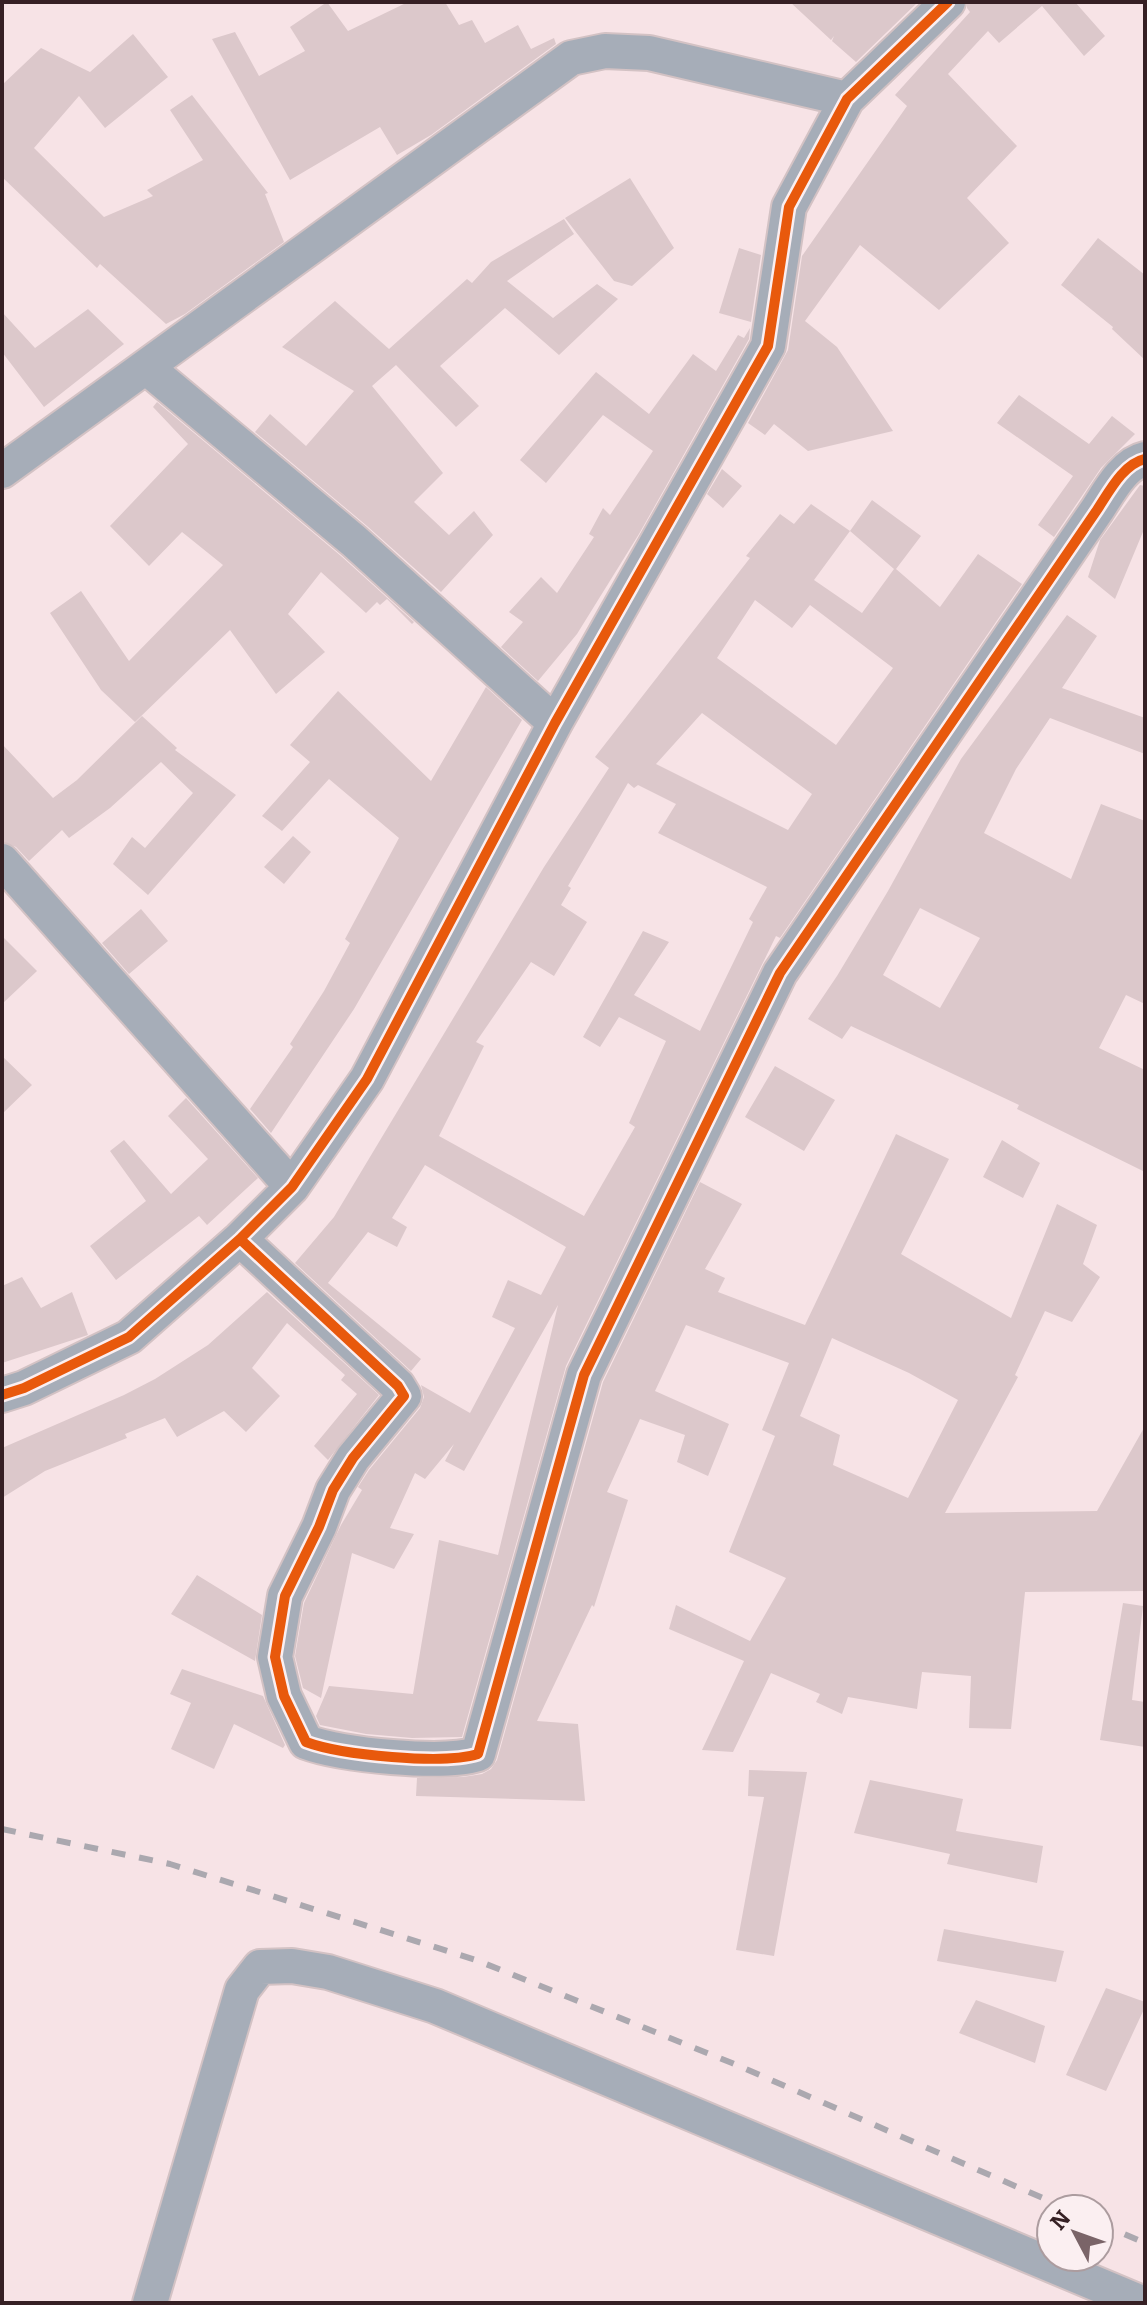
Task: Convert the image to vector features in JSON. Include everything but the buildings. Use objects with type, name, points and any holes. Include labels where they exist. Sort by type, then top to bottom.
[{"type":"street","points":[[2,1395],[24,1388],[129,1337],[240,1239],[292,1187],[367,1079],[555,723],[768,346],[789,207],[847,99],[948,2]]},
{"type":"street","points":[[2,471],[571,58],[605,51],[649,53],[847,99]]},
{"type":"street","points":[[146,367],[354,541],[555,723]]},
{"type":"street","points":[[240,1239],[398,1386],[404,1396],[353,1458],[333,1490],[319,1527],[285,1596],[275,1657],[284,1696],[306,1742],[327,1750],[442,1759],[462,1759],[478,1754],[584,1375],[780,973],[1123,473],[1138,460],[1145,459]]},
{"type":"street","points":[[2,861],[292,1187]]},
{"type":"street","points":[[150,2303],[242,1990],[260,1967],[292,1966],[328,1972],[435,2006],[1142,2303]]},
{"type":"railway","points":[[2,1829],[170,1864],[476,1960],[732,2063],[1035,2195]]},
{"type":"railway","points":[[1115,2230],[1145,2243]]},
{"type":"cycle path","points":[[2,1395],[24,1388],[129,1337],[240,1239],[292,1187],[367,1079],[555,723],[768,346],[789,207],[847,99],[948,2]]},
{"type":"cycle path","points":[[240,1239],[398,1386],[404,1396],[353,1458],[333,1490],[319,1527],[285,1596],[275,1657],[284,1696],[306,1742],[322,1747],[392,1757],[441,1759],[478,1754],[584,1375],[780,973],[1112,487],[1130,467],[1145,459]]}]
